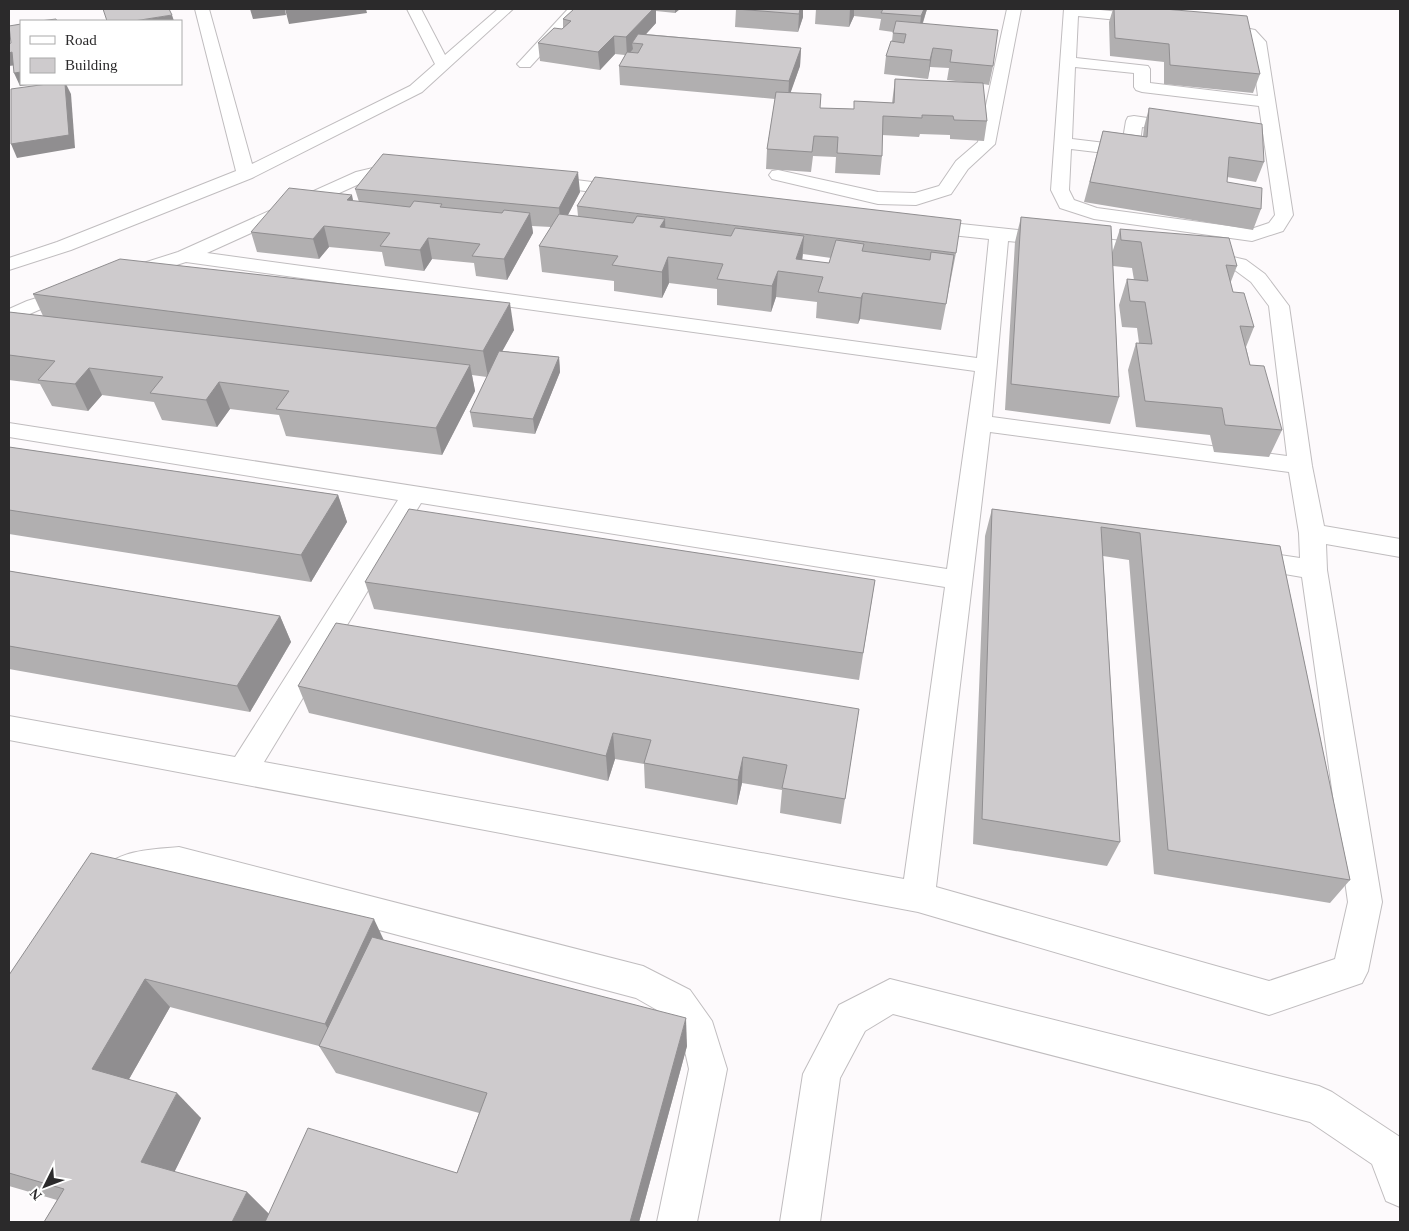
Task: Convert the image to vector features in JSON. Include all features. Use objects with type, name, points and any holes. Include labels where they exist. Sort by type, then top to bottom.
[{"type":"street","points":[[202,9],[246,174]]},
{"type":"street","points":[[414,9],[444,65]]},
{"type":"street","points":[[9,264],[64,246],[246,174],[416,89],[506,9]]},
{"type":"street","points":[[525,64],[576,9]]},
{"type":"street","points":[[778,175],[878,198],[916,199],[945,190],[962,165],[986,144],[1009,10]]},
{"type":"street","points":[[1165,20],[1071,10],[1060,190],[1067,204],[1094,214],[1252,235],[1276,227],[1284,215],[1258,42],[1250,33],[1222,26],[1203,24]]},
{"type":"street","points":[[1068,62],[1142,69],[1142,87],[1267,102]]},
{"type":"street","points":[[1063,142],[1130,151],[1134,121],[1199,130]]},
{"type":"street","points":[[1254,137],[1273,140]]},
{"type":"street","points":[[109,280],[185,256],[362,176],[394,168],[430,169]]},
{"type":"street","points":[[517,178],[645,194]]},
{"type":"street","points":[[9,728],[918,897],[1269,998],[1350,972],[1365,902],[1314,570],[1312,533],[1300,466],[1279,306],[1258,278],[1238,264],[1212,257],[884,222]]},
{"type":"street","points":[[918,897],[959,580],[979,513],[979,422],[987,366],[999,235]]},
{"type":"street","points":[[185,256],[987,366]]},
{"type":"street","points":[[9,317],[34,305],[90,287]]},
{"type":"street","points":[[979,422],[1300,466]]},
{"type":"street","points":[[9,430],[959,580]]},
{"type":"street","points":[[242,772],[414,494]]},
{"type":"street","points":[[1312,533],[1400,548]]},
{"type":"street","points":[[1225,555],[1314,570]]},
{"type":"street","points":[[89,894],[133,868],[179,862],[642,983],[677,1002],[699,1034],[708,1069],[677,1222]]},
{"type":"street","points":[[800,1222],[822,1074],[852,1018],[890,996],[1319,1105],[1387,1151],[1400,1187]]},
{"type":"building","points":[[103,9],[169,9],[172,15],[140,20],[107,20]]},
{"type":"building","points":[[574,9],[653,9],[626,37],[614,36],[598,52],[538,43],[554,28],[562,29],[571,21],[563,19]]},
{"type":"building","points":[[736,9],[800,9],[799,14]]},
{"type":"building","points":[[883,9],[924,9],[921,16],[881,13]]},
{"type":"building","points":[[1114,9],[1164,9],[1247,16],[1260,74],[1170,65],[1169,44],[1115,38]]},
{"type":"building","points":[[896,21],[998,30],[993,66],[950,62],[952,50],[933,48],[930,60],[886,56],[891,41],[904,43],[906,34],[893,33]]},
{"type":"building","points":[[20,24],[20,72],[14,73],[12,52],[9,53],[9,44],[11,43],[9,26]]},
{"type":"building","points":[[638,34],[801,48],[789,81],[619,66],[627,52],[638,53],[643,44],[632,43]]},
{"type":"building","points":[[895,79],[983,83],[987,121],[954,120],[953,116],[922,115],[922,118],[883,116],[882,156],[837,153],[838,137],[814,136],[812,152],[767,149],[776,92],[821,94],[820,108],[854,109],[854,101],[894,103]]},
{"type":"building","points":[[40,85],[65,85],[69,135],[11,144],[11,89]]},
{"type":"building","points":[[1149,108],[1262,124],[1264,162],[1229,157],[1227,182],[1262,188],[1261,209],[1090,182],[1103,131],[1147,137]]},
{"type":"building","points":[[383,154],[578,172],[559,208],[355,189]]},
{"type":"building","points":[[595,177],[961,220],[956,253],[577,206]]},
{"type":"building","points":[[289,188],[352,195],[347,200],[410,207],[414,201],[442,204],[440,207],[502,213],[504,210],[530,213],[504,259],[472,256],[480,244],[428,238],[420,250],[380,246],[390,233],[324,226],[313,239],[251,232]]},
{"type":"building","points":[[559,214],[633,223],[637,216],[665,219],[660,227],[731,236],[735,228],[804,236],[796,259],[829,263],[836,240],[864,244],[862,251],[930,260],[931,252],[954,255],[946,304],[863,293],[861,298],[818,292],[823,277],[778,271],[772,286],[717,279],[723,264],[668,257],[662,272],[612,265],[618,256],[539,246]]},
{"type":"building","points":[[1021,217],[1111,226],[1119,397],[1011,384]]},
{"type":"building","points":[[1120,229],[1229,238],[1237,266],[1226,265],[1233,292],[1244,293],[1254,327],[1240,326],[1250,365],[1264,366],[1282,430],[1225,425],[1222,408],[1145,401],[1136,343],[1152,344],[1145,302],[1130,301],[1127,279],[1148,281],[1141,242],[1121,240]]},
{"type":"building","points":[[120,259],[510,303],[483,351],[33,294]]},
{"type":"building","points":[[9,312],[470,365],[436,428],[276,409],[289,391],[219,382],[206,400],[150,393],[163,377],[89,368],[75,384],[38,380],[55,361],[9,355]]},
{"type":"building","points":[[499,351],[559,357],[533,419],[470,412]]},
{"type":"building","points":[[9,447],[338,495],[301,555],[9,510]]},
{"type":"building","points":[[409,509],[875,580],[863,653],[365,582]]},
{"type":"building","points":[[992,509],[1280,546],[1350,880],[1168,850],[1140,533],[1101,527],[1120,842],[982,819]]},
{"type":"building","points":[[9,571],[280,616],[237,686],[9,646]]},
{"type":"building","points":[[336,623],[859,709],[845,799],[782,788],[787,765],[743,757],[738,780],[644,763],[651,740],[613,733],[606,756],[298,686]]},
{"type":"building","points":[[91,853],[374,919],[325,1024],[145,979],[92,1069],[177,1093],[141,1162],[247,1192],[232,1222],[44,1222],[64,1189],[9,1173],[9,975]]},
{"type":"building","points":[[372,937],[686,1018],[630,1222],[265,1222],[308,1128],[457,1173],[487,1093],[319,1046]]}]
